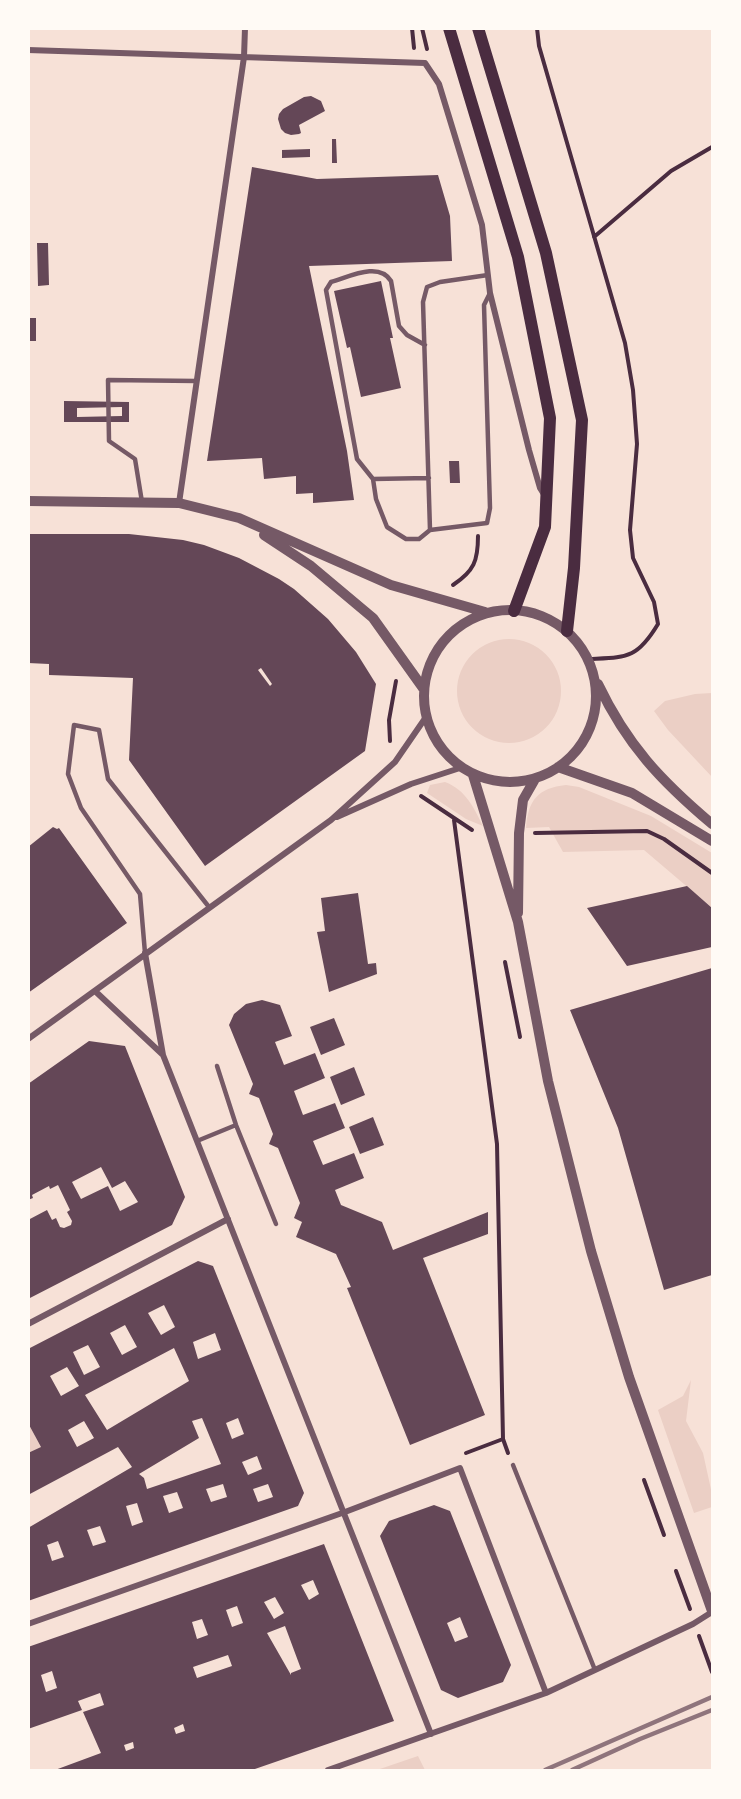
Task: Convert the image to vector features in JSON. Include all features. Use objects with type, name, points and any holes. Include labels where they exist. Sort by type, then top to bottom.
[{"type":"main road","points":[[450,28],[520,269],[550,418],[545,527],[514,611]]},
{"type":"main road","points":[[478,28],[546,253],[582,420],[574,568],[567,631]]},
{"type":"street","points":[[179,503],[244,57],[245,28]]},
{"type":"street","points":[[28,50],[425,63],[440,84],[482,225],[490,293],[529,450],[540,488],[546,499]]},
{"type":"street","points":[[28,501],[179,503],[239,518],[391,585],[485,612]]},
{"type":"street","points":[[239,518],[311,566],[373,618],[423,688]]},
{"type":"street","points":[[596,681],[595,707],[588,729],[577,750],[558,767],[536,779],[507,784],[473,775],[460,768],[438,746],[426,717],[423,688],[436,651],[464,623],[494,610],[534,613],[556,621],[567,631],[589,660],[596,681],[613,716],[635,748],[678,795],[712,824]]},
{"type":"street","points":[[28,1039],[331,820],[395,762],[426,717]]},
{"type":"street","points":[[558,767],[632,793],[712,841]]},
{"type":"street","points":[[331,820],[411,784],[460,768]]},
{"type":"street","points":[[328,1770],[546,1693],[693,1624],[712,1611],[629,1377],[591,1251],[548,1081],[518,922],[485,834],[473,775]]},
{"type":"street","points":[[518,922],[519,833],[523,800],[536,779]]},
{"type":"street","points":[[145,953],[163,1055],[431,1734]]},
{"type":"street","points":[[95,991],[163,1055]]},
{"type":"street","points":[[28,1324],[228,1220]]},
{"type":"street","points":[[28,1624],[345,1512],[460,1468],[546,1693]]},
{"type":"lane","points":[[425,345],[407,335],[399,326],[391,281],[388,275],[381,271],[368,272],[331,282],[326,290],[357,459],[372,479],[376,499],[387,527],[406,539],[419,539],[430,530],[487,523],[490,508],[484,305],[490,293]]},
{"type":"lane","points":[[430,530],[423,302],[427,287],[440,282],[488,275]]},
{"type":"lane","points":[[142,502],[135,459],[109,441],[108,380],[196,381]]},
{"type":"lane","points":[[372,479],[429,478]]},
{"type":"lane","points":[[145,953],[140,894],[81,808],[68,774],[74,725],[99,730],[108,779],[209,907]]},
{"type":"lane","points":[[217,1066],[236,1125],[276,1224]]},
{"type":"lane","points":[[197,1141],[236,1125]]},
{"type":"lane","points":[[513,1465],[595,1670]]},
{"type":"path","points":[[537,28],[539,46],[625,343],[633,390],[637,444],[630,530],[633,558],[654,602],[658,624],[647,642],[627,657],[589,660]]},
{"type":"path","points":[[594,237],[671,171],[712,147]]},
{"type":"path","points":[[417,791],[422,798],[454,820],[485,834]]},
{"type":"path","points":[[454,820],[497,1144],[503,1439],[461,1455]]},
{"type":"path","points":[[519,833],[647,831],[664,838],[712,873]]},
{"type":"path","points":[[655,1511],[666,1542]]},
{"type":"path","points":[[674,1564],[694,1619]]},
{"type":"path","points":[[697,1630],[712,1672]]},
{"type":"shaded area","points":[[509,639],[529,643],[546,654],[557,671],[561,691],[557,711],[546,728],[529,739],[509,743],[489,739],[472,728],[461,711],[457,691],[461,671],[472,654],[489,643]]},
{"type":"shaded area","points":[[712,693],[712,777],[668,730],[654,711],[665,701],[695,694]]},
{"type":"shaded area","points":[[445,782],[464,795],[473,806],[483,826],[466,819],[427,793],[430,785]]},
{"type":"shaded area","points":[[566,785],[579,787],[651,816],[712,853],[711,907],[644,850],[563,852],[549,827],[526,828],[529,810],[536,797],[548,789]]},
{"type":"shaded area","points":[[691,1380],[686,1421],[703,1453],[712,1494],[712,1507],[694,1513],[658,1410],[683,1396]]},
{"type":"shaded area","points":[[28,1423],[41,1447],[29,1453],[28,1453]]},
{"type":"shaded area","points":[[418,1756],[425,1770],[377,1770]]},
{"type":"building","points":[[311,96],[321,101],[325,111],[299,125],[301,133],[291,135],[285,133],[281,129],[279,114],[283,109],[304,97]]},
{"type":"building","points":[[332,139],[336,139],[337,163],[332,163]]},
{"type":"building","points":[[310,149],[310,157],[282,158],[282,150]]},
{"type":"building","points":[[252,167],[317,179],[438,175],[450,216],[452,261],[309,266],[347,451],[354,500],[313,503],[313,493],[296,494],[296,476],[264,479],[262,458],[207,461]]},
{"type":"building","points":[[37,243],[48,243],[49,285],[38,286]]},
{"type":"building","points":[[381,281],[401,388],[361,397],[334,291]]},
{"type":"building","points":[[28,318],[36,318],[36,341],[28,341]]},
{"type":"building","points":[[64,401],[129,402],[129,422],[64,422]],"holes":[[[122,407],[122,416],[77,417],[77,408]]]},
{"type":"building","points":[[449,461],[459,461],[460,483],[450,483]]},
{"type":"building","points":[[28,534],[129,534],[183,540],[204,545],[239,558],[279,579],[328,619],[356,652],[376,684],[365,751],[205,866],[129,760],[133,678],[49,675],[49,664],[28,663]],"holes":[[[261,668],[272,684],[270,686],[258,670]]]},
{"type":"building","points":[[53,827],[59,828],[127,923],[28,993],[28,847]]},
{"type":"building","points":[[687,886],[712,908],[712,947],[627,966],[587,908]]},
{"type":"building","points":[[358,893],[368,964],[376,963],[377,974],[329,992],[317,932],[325,931],[321,898]]},
{"type":"building","points":[[712,968],[712,1275],[664,1290],[618,1128],[570,1010]]},
{"type":"building","points":[[262,1000],[280,1005],[292,1036],[275,1042],[284,1065],[315,1053],[325,1078],[294,1091],[303,1115],[335,1103],[345,1128],[313,1141],[323,1165],[354,1153],[364,1178],[335,1190],[341,1205],[382,1222],[393,1250],[488,1212],[488,1234],[423,1258],[485,1415],[410,1445],[347,1288],[351,1287],[336,1254],[296,1237],[302,1222],[294,1218],[300,1203],[278,1148],[269,1144],[273,1134],[259,1098],[249,1094],[253,1084],[229,1025],[234,1014],[246,1004]]},
{"type":"building","points":[[334,1018],[345,1045],[321,1055],[310,1027]]},
{"type":"building","points":[[89,1041],[125,1046],[185,1197],[172,1225],[28,1299],[28,1220],[47,1210],[52,1220],[56,1218],[60,1227],[71,1225],[72,1221],[67,1212],[70,1210],[58,1185],[50,1189],[49,1186],[32,1195],[33,1198],[28,1200],[28,1084]],"holes":[[[101,1167],[112,1188],[125,1181],[138,1202],[120,1211],[108,1186],[81,1199],[72,1182]]]},
{"type":"building","points":[[354,1067],[365,1095],[341,1105],[330,1077]]},
{"type":"building","points":[[373,1117],[384,1145],[360,1154],[349,1127]]},
{"type":"building","points":[[198,1261],[213,1266],[304,1493],[298,1506],[28,1601],[28,1528],[132,1467],[118,1447],[28,1495],[28,1453],[41,1447],[28,1423],[28,1349]],"holes":[[[164,1305],[175,1327],[161,1335],[148,1313]],[[125,1325],[137,1347],[122,1355],[110,1333]],[[215,1333],[221,1350],[198,1359],[193,1342]],[[88,1345],[100,1367],[84,1375],[73,1352]],[[174,1348],[189,1381],[107,1430],[85,1395]],[[67,1367],[79,1386],[61,1396],[50,1376]],[[202,1418],[221,1464],[147,1489],[144,1478],[139,1474],[199,1438],[192,1421]],[[238,1418],[244,1434],[232,1439],[226,1423]],[[84,1421],[94,1438],[77,1447],[68,1430]],[[257,1456],[262,1469],[248,1475],[242,1462]],[[223,1484],[227,1497],[211,1502],[206,1489]],[[268,1484],[273,1497],[258,1502],[253,1489]],[[177,1492],[183,1508],[169,1513],[163,1496]],[[137,1503],[143,1522],[132,1526],[126,1506]],[[100,1526],[106,1542],[93,1546],[87,1530]],[[58,1541],[64,1557],[52,1561],[47,1545]]]},
{"type":"building","points":[[434,1505],[450,1511],[511,1665],[503,1682],[458,1698],[441,1690],[380,1536],[389,1521]],"holes":[[[460,1617],[468,1637],[455,1642],[447,1623]]]},
{"type":"building","points":[[324,1544],[394,1721],[252,1770],[55,1770],[101,1753],[83,1712],[104,1705],[100,1693],[78,1701],[82,1710],[28,1729],[28,1647]],"holes":[[[313,1580],[319,1594],[309,1600],[301,1585]],[[275,1597],[284,1613],[274,1619],[264,1602]],[[237,1606],[243,1623],[232,1627],[226,1610]],[[202,1619],[208,1635],[197,1639],[192,1622]],[[285,1626],[301,1669],[291,1675],[267,1633]],[[228,1655],[232,1666],[197,1678],[193,1667]],[[52,1671],[57,1688],[46,1692],[41,1675]],[[183,1724],[185,1731],[176,1734],[174,1728]],[[133,1742],[134,1748],[126,1751],[124,1745]]]},
{"type":"railway","points":[[545,1770],[712,1697]]},
{"type":"railway","points":[[572,1770],[712,1710]]}]
